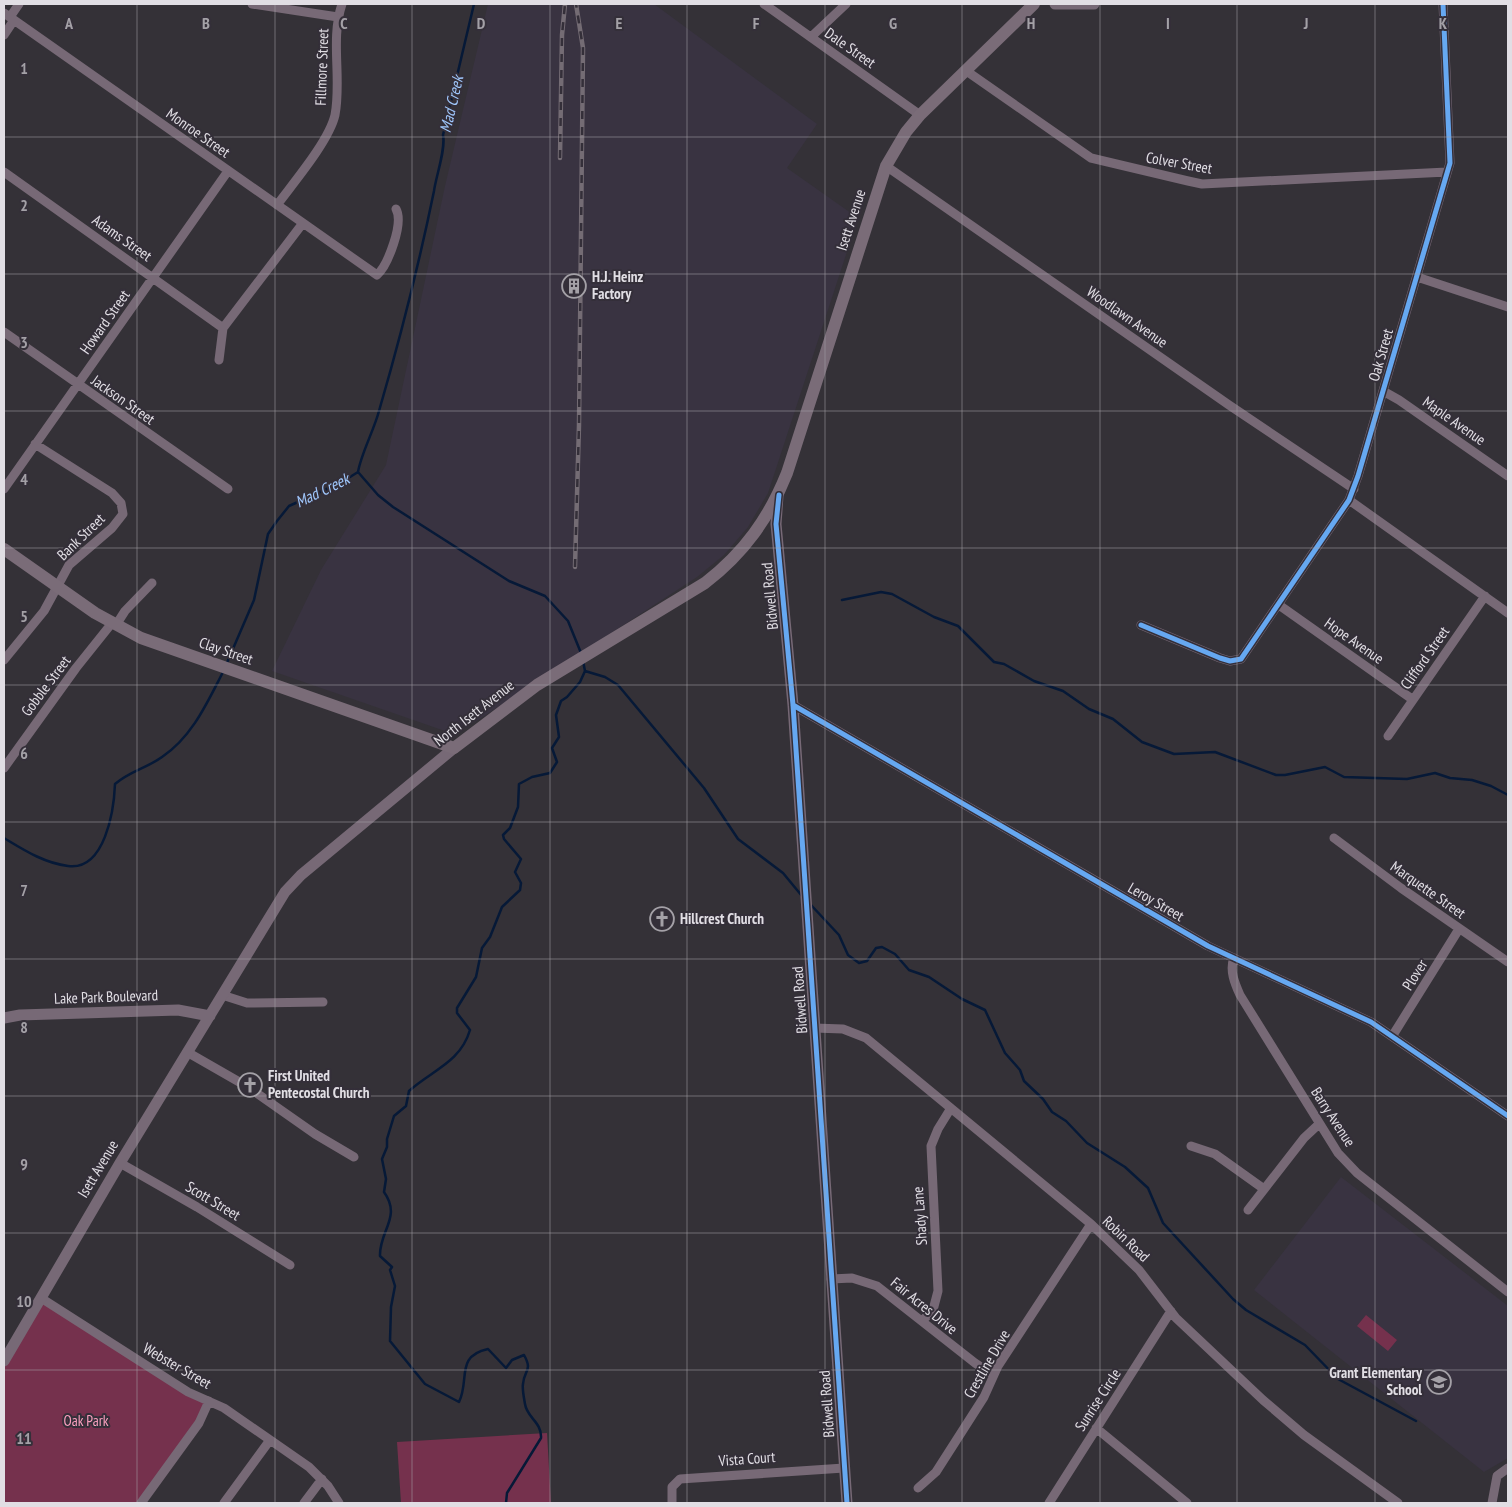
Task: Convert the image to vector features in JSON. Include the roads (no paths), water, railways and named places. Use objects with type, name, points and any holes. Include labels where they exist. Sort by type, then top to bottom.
[{"type":"main road","name":"Isett Avenue","points":[[778,495],[817,384],[886,166],[906,132],[920,115],[1034,4]]},
{"type":"main road","name":"North Isett Avenue","points":[[454,748],[537,685],[705,583],[744,548],[759,528],[778,495]]},
{"type":"main road","name":"Clay Street","points":[[4,549],[57,587],[114,624],[141,638],[454,748]]},
{"type":"street","points":[[4,35],[10,17],[19,4]]},
{"type":"street","points":[[252,4],[338,17]]},
{"type":"street","name":"Fillmore Street","points":[[277,205],[326,136],[333,122],[336,100],[336,43],[338,17],[342,4]]},
{"type":"street","name":"Dale Street","points":[[764,4],[920,115]]},
{"type":"street","points":[[811,37],[846,4]]},
{"type":"street","points":[[1055,4],[1094,4]]},
{"type":"street","name":"Oak Street","points":[[1142,625],[1220,658],[1230,661],[1241,659],[1349,500],[1354,489],[1450,163],[1443,4]]},
{"type":"street","name":"Monroe Street","points":[[10,17],[377,275],[384,268],[390,256],[398,218],[396,208]]},
{"type":"street","name":"Colver Street","points":[[965,70],[1091,158],[1202,184],[1448,172]]},
{"type":"street","name":"Woodlawn Avenue","points":[[886,166],[1229,405],[1354,489]]},
{"type":"street","name":"Howard Street","points":[[4,489],[228,171]]},
{"type":"street","name":"Adams Street","points":[[4,172],[223,328]]},
{"type":"street","points":[[218,360],[223,328],[303,223]]},
{"type":"street","points":[[1417,277],[1508,307]]},
{"type":"street","name":"Jackson Street","points":[[4,332],[228,489]]},
{"type":"street","name":"Maple Avenue","points":[[1383,391],[1399,400],[1508,476]]},
{"type":"street","name":"Bank Street","points":[[5,657],[44,611],[69,565],[112,528],[120,518],[122,507],[112,493],[35,444]]},
{"type":"street","name":"Bidwell Road","points":[[778,495],[776,524],[792,705],[846,1503]]},
{"type":"street","points":[[1349,500],[1508,612]]},
{"type":"street","name":"Gobble Street","points":[[4,768],[76,668],[152,583]]},
{"type":"street","name":"Clifford Street","points":[[1388,736],[1485,596]]},
{"type":"street","name":"Hope Avenue","points":[[1279,605],[1412,700]]},
{"type":"street","name":"Leroy Street","points":[[792,705],[1176,928],[1234,958],[1371,1022],[1393,1035],[1508,1116]]},
{"type":"street","name":"North Isett Avenue","points":[[222,995],[276,904],[291,885],[454,748]]},
{"type":"street","name":"Marquette Street","points":[[1334,838],[1459,929],[1508,962]]},
{"type":"street","name":"Plover","points":[[1393,1035],[1459,929]]},
{"type":"street","name":"Barry Avenue","points":[[1234,958],[1231,964],[1232,971],[1240,995],[1338,1153],[1357,1173],[1508,1292]]},
{"type":"street","points":[[222,995],[247,1002],[323,1002]]},
{"type":"street","name":"Isett Avenue","points":[[4,1362],[120,1163],[222,995]]},
{"type":"street","name":"Lake Park Boulevard","points":[[4,1018],[20,1015],[178,1010],[210,1016]]},
{"type":"street","name":"Robin Road","points":[[814,1028],[843,1029],[866,1038],[1091,1224],[1139,1270],[1171,1311],[1232,1372],[1297,1429],[1358,1476],[1398,1503]]},
{"type":"street","points":[[187,1052],[248,1087],[315,1134],[354,1157]]},
{"type":"street","name":"Shady Lane","points":[[922,1321],[932,1310],[938,1291],[931,1146],[938,1128],[951,1108]]},
{"type":"street","points":[[1248,1210],[1304,1138],[1319,1124]]},
{"type":"street","points":[[1191,1146],[1215,1154],[1264,1189]]},
{"type":"street","name":"Scott Street","points":[[120,1163],[212,1216],[290,1265]]},
{"type":"street","name":"Crestline Drive","points":[[918,1488],[936,1472],[984,1396],[993,1375],[1091,1224]]},
{"type":"street","name":"Fair Acres Drive","points":[[831,1279],[852,1278],[877,1286],[975,1364],[993,1375]]},
{"type":"street","name":"Webster Street","points":[[40,1298],[188,1392],[224,1408],[322,1479],[339,1503]]},
{"type":"street","name":"Sunrise Circle","points":[[1049,1503],[1171,1311]]},
{"type":"street","points":[[141,1503],[199,1423],[209,1401]]},
{"type":"street","points":[[1096,1428],[1188,1503]]},
{"type":"street","points":[[224,1503],[270,1440]]},
{"type":"street","name":"Vista Court","points":[[672,1503],[672,1487],[680,1479],[844,1468]]},
{"type":"street","points":[[1492,1503],[1496,1476],[1505,1469]]},
{"type":"street","points":[[304,1503],[322,1479]]},
{"type":"waterway","name":"Mad Creek","points":[[358,472],[379,411],[409,301],[442,155],[443,135],[474,4]]},
{"type":"waterway","points":[[358,472],[378,495],[393,507],[509,581],[545,596],[568,621],[581,653]]},
{"type":"waterway","name":"Mad Creek","points":[[226,665],[254,600],[268,534],[289,506],[342,482],[358,472]]},
{"type":"waterway","points":[[842,600],[881,592],[892,594],[934,617],[958,626],[994,662],[1004,664],[1034,681],[1063,691],[1089,709],[1113,719],[1142,742],[1174,754],[1215,752],[1276,775],[1325,767],[1344,777],[1407,779],[1435,773],[1450,778],[1472,780],[1491,786],[1508,795]]},
{"type":"waterway","points":[[506,1503],[507,1493],[541,1438],[537,1424],[526,1409],[523,1394],[524,1379],[528,1368],[527,1360],[524,1355],[512,1360],[506,1368],[488,1349],[478,1352],[467,1363],[459,1402],[425,1384],[390,1341],[391,1307],[395,1286],[390,1270],[392,1267],[380,1256],[391,1209],[384,1192],[386,1179],[382,1159],[387,1147],[387,1139],[394,1116],[406,1106],[409,1091],[452,1058],[465,1041],[470,1030],[457,1013],[457,1008],[476,977],[482,948],[490,937],[502,907],[520,890],[521,883],[515,872],[521,859],[504,839],[503,835],[510,828],[518,807],[519,784],[532,777],[550,773],[557,762],[552,748],[559,737],[556,715],[561,701],[580,682],[585,671],[583,661]]},
{"type":"waterway","points":[[585,671],[605,677],[618,685],[704,788],[738,839],[783,873],[802,896]]},
{"type":"waterway","name":"Mad Creek","points":[[4,838],[34,855],[59,864],[68,866],[81,865],[91,859],[105,837],[112,808],[115,784],[156,761],[182,740],[198,719],[223,672]]},
{"type":"waterway","points":[[811,905],[839,935],[848,955],[859,963],[867,961],[876,948],[882,947],[895,954],[909,970],[929,977],[962,999],[985,1010],[1005,1053],[1020,1070],[1024,1081],[1043,1099],[1052,1112],[1066,1121],[1087,1143],[1125,1167],[1148,1188],[1163,1223],[1233,1299],[1246,1310],[1305,1345],[1338,1379],[1416,1421]]},
{"type":"railway","points":[[560,158],[562,35],[565,4]]},
{"type":"railway","points":[[575,567],[579,425],[583,48],[576,4]]},
{"type":"place","name":"H.J. Heinz Factory","points":[[574,286]]},
{"type":"place","name":"Hillcrest Church","points":[[662,919]]},
{"type":"place","name":"First United Pentecostal Church","points":[[250,1085]]},
{"type":"place","name":"Grant Elementary School","points":[[1439,1382]]},
{"type":"park label","name":"Oak Park","points":[[86,1421]]}]
